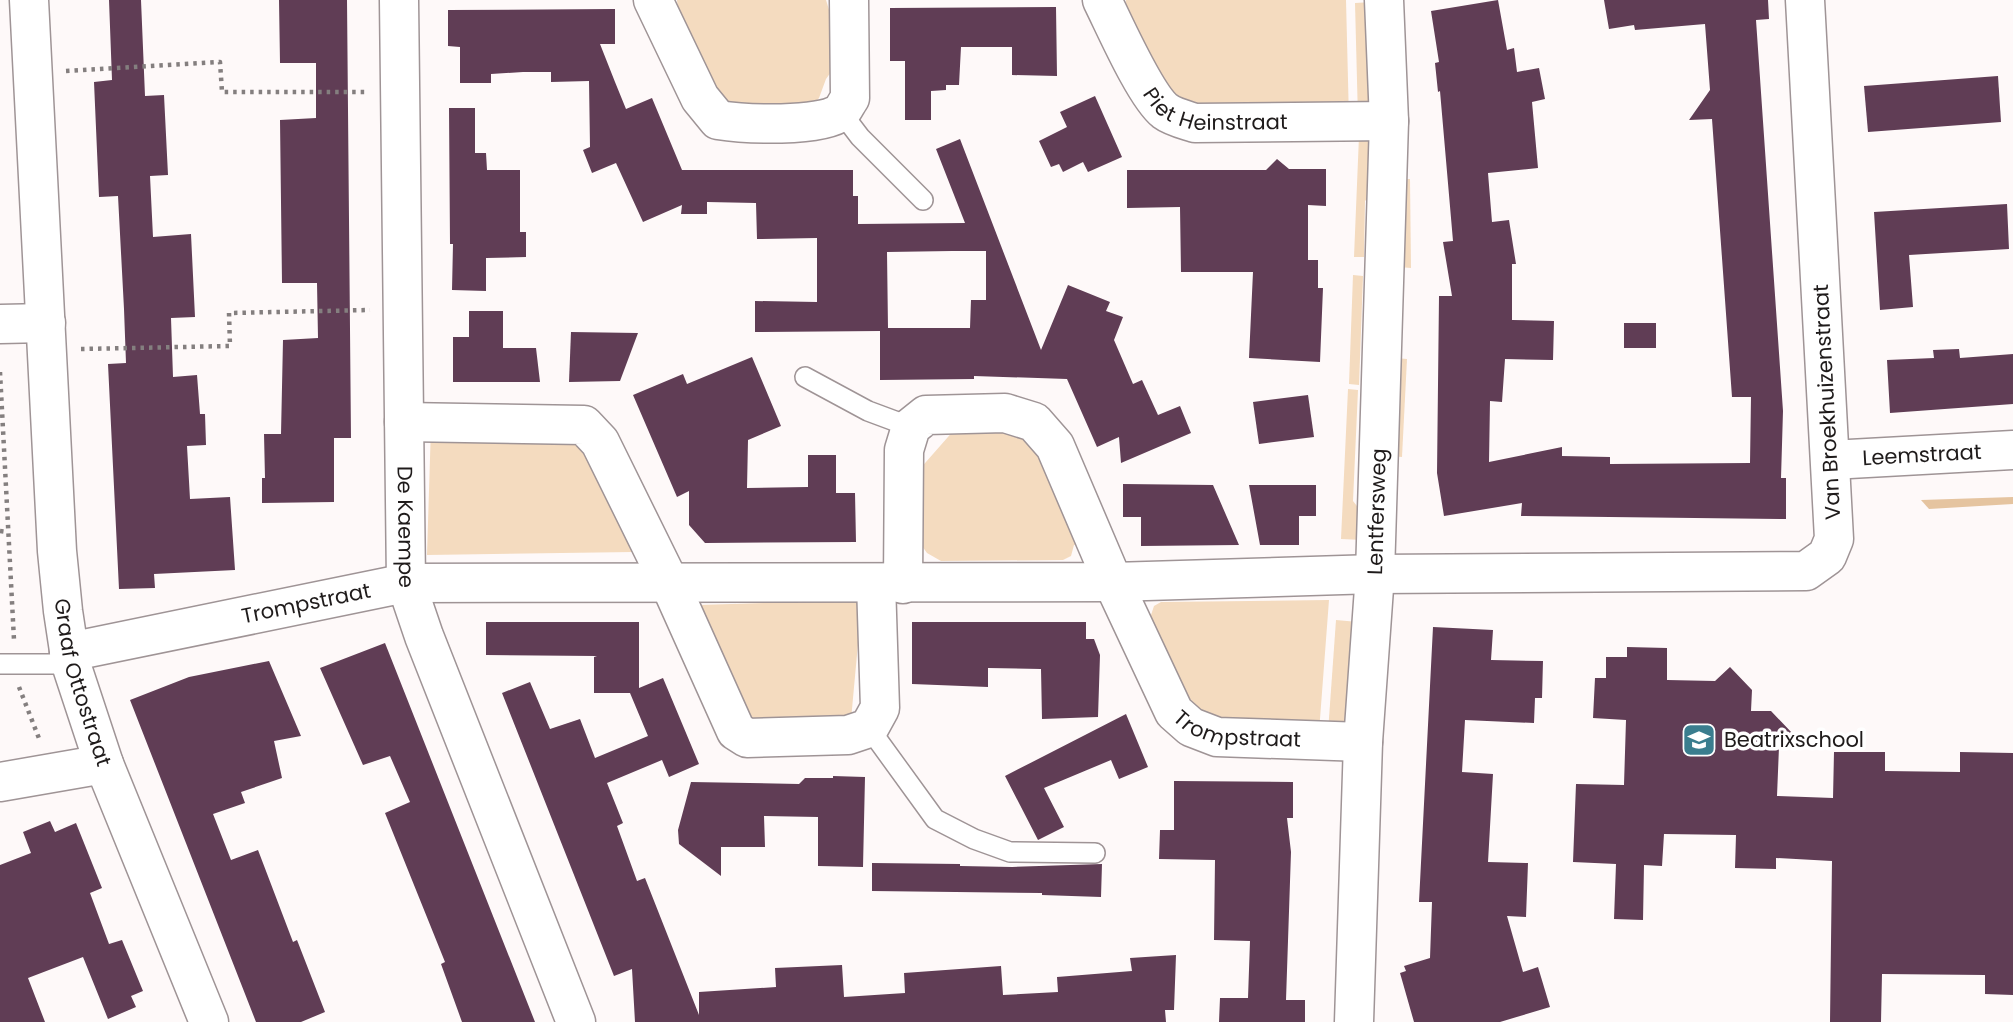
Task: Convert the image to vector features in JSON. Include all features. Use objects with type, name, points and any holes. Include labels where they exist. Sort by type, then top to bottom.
[{"type":"street","name":"De Kaempe","points":[[399,0],[406,583],[424,636],[576,1022]]},
{"type":"street","points":[[653,0],[700,98],[718,120],[734,123],[813,122],[841,112],[850,98],[849,0]]},
{"type":"street","name":"Piet Heinstraat","points":[[1102,0],[1152,97],[1166,111],[1178,117],[1195,123],[1389,121]]},
{"type":"street","name":"Lentfersweg","points":[[1354,1022],[1363,742],[1376,574],[1389,121],[1384,0]]},
{"type":"street","name":"Van Broekhuizenstraat","points":[[1376,574],[1805,571],[1827,556],[1834,539],[1831,460],[1805,0]]},
{"type":"street","name":"Graaf Ottostraat","points":[[20,15],[33,73],[57,551],[62,611],[70,658],[104,764],[209,1022]]},
{"type":"street","points":[[0,324],[47,336]]},
{"type":"street","name":"Trompstraat","points":[[911,427],[926,415],[1005,413],[1034,422],[1055,446],[1113,582],[1174,712],[1191,727],[1217,737],[1363,742]]},
{"type":"street","points":[[404,422],[584,425],[600,442],[670,584],[736,731],[747,738],[848,735],[869,728],[880,708],[889,583],[904,450],[911,427]]},
{"type":"street","name":"Leemstraat","points":[[1831,460],[2013,450]]},
{"type":"street","name":"Trompstraat","points":[[70,658],[406,583],[1113,582],[1376,574]]},
{"type":"street","points":[[0,782],[104,764]]},
{"type":"lane","points":[[841,112],[860,137],[923,200]]},
{"type":"lane","points":[[805,377],[868,411],[911,427]]},
{"type":"lane","points":[[8,664],[70,658]]},
{"type":"lane","points":[[869,728],[935,819],[974,839],[1010,852],[1095,853]]},
{"type":"path","points":[[33,73],[220,62],[222,92],[400,92]]},
{"type":"path","points":[[47,336],[230,346],[229,313],[402,310]]},
{"type":"path","points":[[0,372],[8,531],[8,664],[56,772]]},
{"type":"path","points":[[0,531],[8,531]]},
{"type":"shaded area","points":[[677,0],[826,0],[831,16],[831,72],[819,98],[810,108],[729,119],[678,11]]},
{"type":"shaded area","points":[[1126,0],[1346,0],[1349,120],[1171,109],[1125,6]]},
{"type":"shaded area","points":[[1372,2],[1375,103],[1358,119],[1355,3]]},
{"type":"shaded area","points":[[1359,136],[1370,141],[1377,188],[1365,201],[1364,257],[1354,257]]},
{"type":"shaded area","points":[[1401,179],[1410,179],[1411,268],[1399,267]]},
{"type":"shaded area","points":[[1353,275],[1363,276],[1359,385],[1349,384]]},
{"type":"shaded area","points":[[1396,358],[1407,359],[1402,457],[1391,456]]},
{"type":"shaded area","points":[[1348,389],[1358,390],[1353,501],[1364,515],[1363,540],[1341,539]]},
{"type":"shaded area","points":[[431,426],[581,431],[633,552],[427,555]]},
{"type":"shaded area","points":[[955,429],[1015,429],[1034,438],[1083,545],[1074,545],[1071,556],[1063,560],[941,561],[927,553],[922,546],[911,479]]},
{"type":"shaded area","points":[[2013,497],[2013,504],[1929,509],[1921,500]]},
{"type":"shaded area","points":[[862,600],[851,720],[747,725],[699,605]]},
{"type":"shaded area","points":[[1329,600],[1319,732],[1212,731],[1204,714],[1178,686],[1150,618],[1154,606],[1161,602]]},
{"type":"shaded area","points":[[1336,620],[1358,622],[1352,719],[1328,732]]},
{"type":"building","points":[[109,0],[141,0],[145,96],[164,95],[168,175],[150,176],[153,237],[191,234],[195,317],[171,318],[173,377],[197,375],[200,414],[205,414],[206,445],[187,446],[190,499],[230,497],[235,570],[154,574],[155,588],[119,589],[108,364],[126,363],[124,309],[118,196],[99,197],[94,82],[112,80]]},
{"type":"building","points":[[279,0],[347,0],[351,438],[334,438],[334,502],[262,503],[262,478],[265,478],[264,434],[281,434],[283,340],[318,338],[317,283],[282,283],[280,120],[316,118],[316,63],[280,63]]},
{"type":"building","points":[[1498,0],[1507,50],[1514,48],[1517,72],[1539,68],[1545,99],[1532,102],[1538,168],[1488,173],[1492,222],[1509,220],[1516,264],[1512,264],[1512,320],[1554,321],[1553,360],[1505,359],[1502,402],[1490,401],[1489,462],[1562,447],[1562,456],[1610,457],[1610,464],[1750,463],[1751,397],[1732,397],[1712,119],[1689,120],[1710,90],[1705,24],[1635,30],[1634,25],[1609,29],[1604,0],[1768,0],[1769,19],[1756,20],[1783,411],[1781,478],[1786,478],[1786,519],[1521,516],[1522,503],[1444,516],[1437,473],[1439,296],[1452,296],[1443,242],[1453,241],[1440,91],[1438,92],[1435,63],[1439,62],[1431,11]]},
{"type":"building","points":[[1056,7],[1057,76],[1012,75],[1012,47],[961,47],[959,85],[946,85],[946,90],[931,91],[931,120],[905,120],[905,61],[890,61],[890,8]]},
{"type":"building","points":[[615,9],[615,44],[600,44],[626,109],[652,98],[682,170],[853,170],[853,196],[858,196],[858,224],[965,223],[936,149],[960,139],[1041,350],[1068,285],[1110,302],[1106,311],[1123,317],[1114,340],[1133,384],[1142,380],[1158,415],[1180,406],[1191,433],[1121,463],[1119,437],[1097,447],[1067,379],[974,376],[974,379],[880,380],[880,331],[755,332],[755,301],[817,302],[817,238],[757,239],[756,203],[707,202],[707,214],[681,214],[682,205],[643,222],[616,163],[592,173],[583,150],[590,147],[589,81],[551,82],[551,72],[523,72],[491,74],[491,83],[460,83],[460,47],[448,46],[448,10]],"holes":[[[986,251],[986,300],[971,300],[970,328],[888,328],[887,252]]]},
{"type":"building","points":[[1998,76],[2001,122],[1868,132],[1864,86]]},
{"type":"building","points":[[1095,96],[1122,157],[1088,172],[1083,162],[1063,172],[1059,164],[1051,167],[1039,141],[1067,127],[1060,112]]},
{"type":"building","points":[[449,108],[475,108],[475,153],[486,153],[487,170],[520,170],[520,232],[526,232],[526,257],[486,258],[486,291],[452,290]]},
{"type":"building","points":[[1277,159],[1289,169],[1326,169],[1326,206],[1308,205],[1308,260],[1318,260],[1318,288],[1323,288],[1320,362],[1249,358],[1253,272],[1181,272],[1180,207],[1127,208],[1127,170],[1266,170]]},
{"type":"building","points":[[2007,204],[2009,249],[1909,255],[1913,307],[1880,310],[1874,212]]},
{"type":"building","points":[[469,311],[503,311],[503,348],[536,348],[540,382],[453,382],[453,337],[469,337]]},
{"type":"building","points":[[1624,323],[1656,323],[1656,348],[1624,348]]},
{"type":"building","points":[[571,332],[638,333],[620,381],[569,382]]},
{"type":"building","points":[[1959,349],[1960,358],[2013,354],[2013,404],[1890,413],[1887,360],[1934,358],[1933,350]]},
{"type":"building","points":[[752,357],[781,426],[748,440],[747,488],[808,487],[808,455],[836,455],[836,493],[855,493],[856,542],[705,543],[689,525],[689,491],[677,497],[633,395],[683,374],[687,384]]},
{"type":"building","points":[[1308,395],[1314,437],[1259,444],[1253,402]]},
{"type":"building","points":[[1123,484],[1213,485],[1239,545],[1141,546],[1141,517],[1123,517]]},
{"type":"building","points":[[1249,485],[1316,485],[1316,516],[1299,516],[1299,545],[1260,545]]},
{"type":"building","points":[[486,622],[639,622],[639,688],[663,678],[699,764],[669,777],[662,760],[607,783],[623,823],[617,826],[637,881],[645,878],[699,1015],[699,992],[776,987],[775,968],[842,965],[844,997],[905,993],[904,973],[1001,966],[1003,995],[1058,992],[1057,977],[1132,971],[1130,958],[1176,955],[1174,1010],[1165,1010],[1166,1022],[635,1022],[632,969],[614,976],[502,693],[530,682],[550,729],[580,719],[595,758],[648,736],[630,693],[594,693],[594,657],[597,656],[486,655]]},
{"type":"building","points":[[912,622],[1086,622],[1086,639],[1094,639],[1100,655],[1098,717],[1042,719],[1041,669],[988,668],[988,687],[912,684]]},
{"type":"building","points":[[1433,627],[1493,630],[1491,660],[1543,661],[1542,698],[1535,698],[1534,723],[1465,720],[1462,772],[1493,774],[1488,862],[1528,863],[1526,917],[1507,916],[1523,972],[1538,967],[1550,1007],[1500,1022],[1414,1022],[1400,973],[1406,971],[1404,966],[1430,958],[1432,902],[1419,902]]},
{"type":"building","points":[[385,643],[535,1022],[462,1022],[441,964],[445,962],[385,813],[410,802],[390,756],[363,765],[320,668]]},
{"type":"building","points":[[1627,647],[1667,648],[1667,680],[1715,681],[1730,667],[1752,690],[1751,711],[1771,711],[1793,734],[1779,747],[1777,796],[1833,798],[1834,752],[1885,752],[1885,771],[1960,772],[1960,752],[2013,753],[2013,995],[1985,994],[1985,975],[1882,974],[1881,1022],[1830,1022],[1832,861],[1776,858],[1776,869],[1735,868],[1736,835],[1664,834],[1662,866],[1644,865],[1643,920],[1614,919],[1616,864],[1573,862],[1576,784],[1624,785],[1626,720],[1593,718],[1595,678],[1606,678],[1606,657],[1627,657]]},
{"type":"building","points":[[269,661],[301,736],[274,741],[282,778],[241,792],[245,803],[213,814],[231,860],[258,850],[293,942],[297,940],[325,1012],[301,1022],[256,1022],[130,700],[189,677]]},
{"type":"building","points":[[1126,714],[1148,767],[1119,779],[1111,760],[1044,788],[1064,827],[1038,840],[1005,776]]},
{"type":"building","points":[[865,777],[863,867],[818,866],[818,817],[764,816],[765,847],[721,847],[721,876],[679,844],[678,830],[691,782],[799,784],[805,778]]},
{"type":"building","points":[[1174,781],[1293,782],[1293,818],[1287,818],[1291,852],[1286,1000],[1305,1000],[1305,1022],[1219,1022],[1220,998],[1248,998],[1250,941],[1214,940],[1215,860],[1159,859],[1160,830],[1174,830]]},
{"type":"building","points":[[50,821],[55,832],[76,823],[102,888],[90,893],[109,944],[122,940],[143,991],[131,996],[136,1007],[108,1019],[83,957],[28,978],[45,1022],[0,1022],[0,865],[31,853],[23,832]]},
{"type":"building","points":[[872,863],[1012,867],[1102,864],[1101,897],[1042,893],[872,891]]},
{"type":"place","name":"Beatrixschool","points":[[1699,740]]}]
